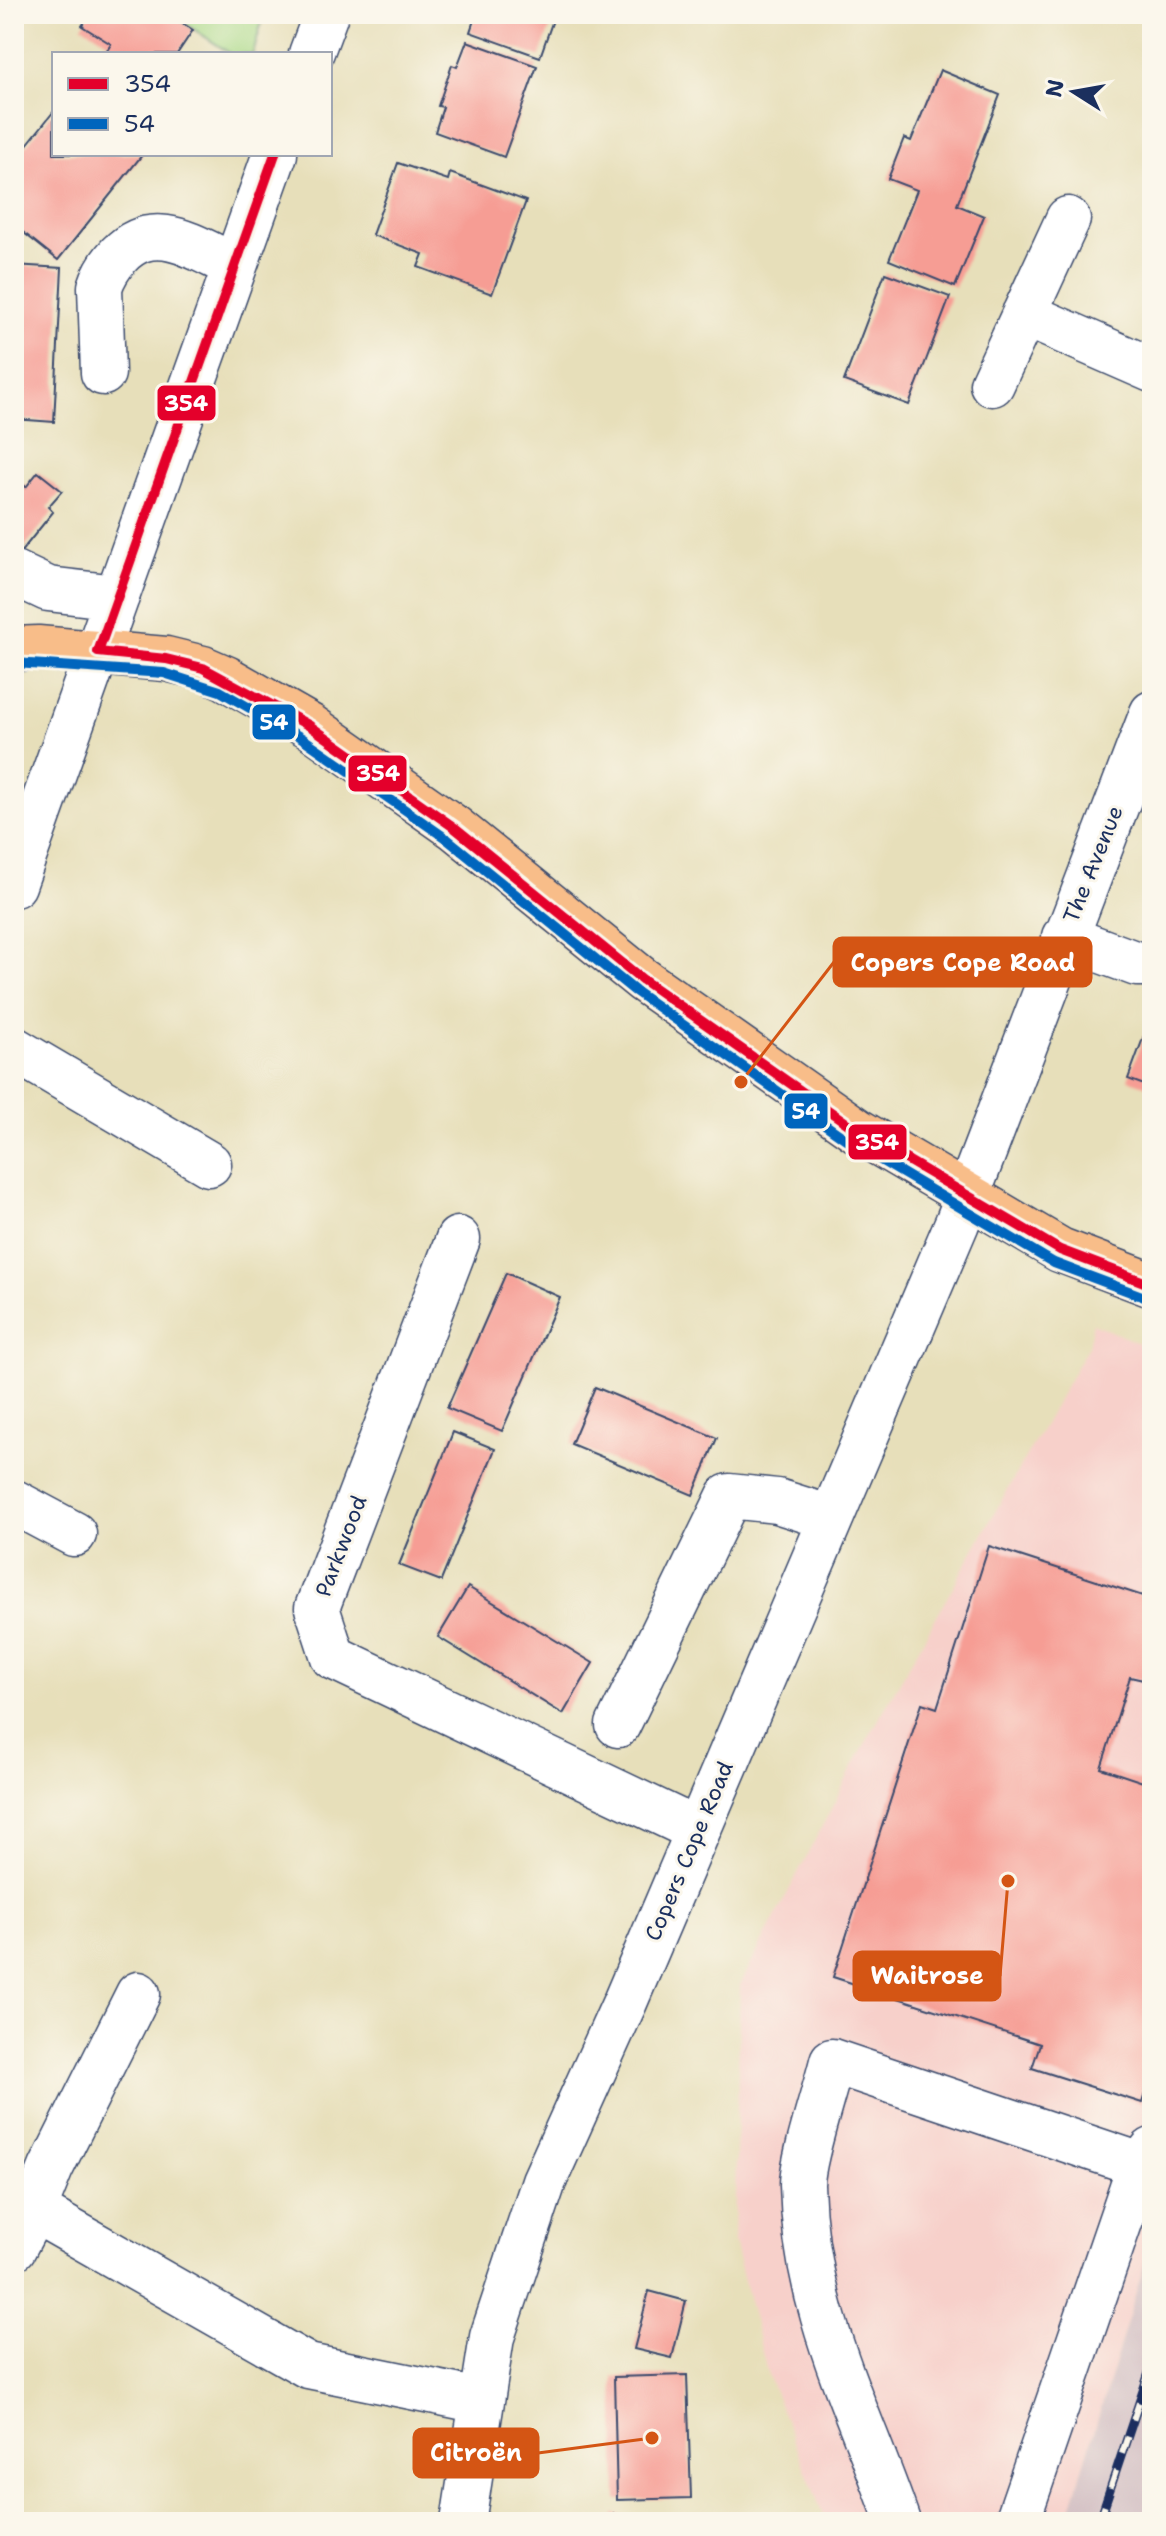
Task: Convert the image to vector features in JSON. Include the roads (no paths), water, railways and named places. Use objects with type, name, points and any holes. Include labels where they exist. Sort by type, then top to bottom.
[{"type":"main road","points":[[14,649],[98,652],[166,659],[203,668],[310,726],[455,828],[643,980],[858,1131],[1060,1250],[1152,1285]]},
{"type":"street","points":[[312,52],[326,14]]},
{"type":"street","points":[[14,885],[274,156]]},
{"type":"street","points":[[992,384],[1068,219]]},
{"type":"street","points":[[103,373],[100,287],[104,274],[127,247],[141,237],[169,238],[235,266]]},
{"type":"street","points":[[1024,314],[1152,370]]},
{"type":"street","points":[[14,573],[48,589],[117,597]]},
{"type":"street","name":"The Avenue","points":[[969,1195],[1064,937],[1143,767],[1152,713]]},
{"type":"street","points":[[1064,937],[1137,964],[1152,964]]},
{"type":"street","points":[[14,1049],[209,1164]]},
{"type":"street","name":"Copers Cope Road","points":[[463,2522],[492,2337],[544,2181],[969,1195]]},
{"type":"street","name":"Parkwood","points":[[458,1239],[317,1608],[333,1657],[697,1830]]},
{"type":"street","points":[[618,1725],[729,1496],[777,1501],[831,1518]]},
{"type":"street","points":[[14,1502],[74,1534]]},
{"type":"street","points":[[14,2248],[138,1994]]},
{"type":"street","points":[[898,2522],[835,2363],[818,2308],[802,2183],[832,2061],[1146,2158],[1017,2522]]},
{"type":"street","points":[[34,2210],[308,2366],[480,2401]]},
{"type":"railway","points":[[1099,2522],[1152,2364]]},
{"type":"place","name":"Copers Cope Road","points":[[741,1082]]},
{"type":"place","name":"Waitrose","points":[[1008,1881]]},
{"type":"place","name":"Citroën","points":[[652,2438]]}]
